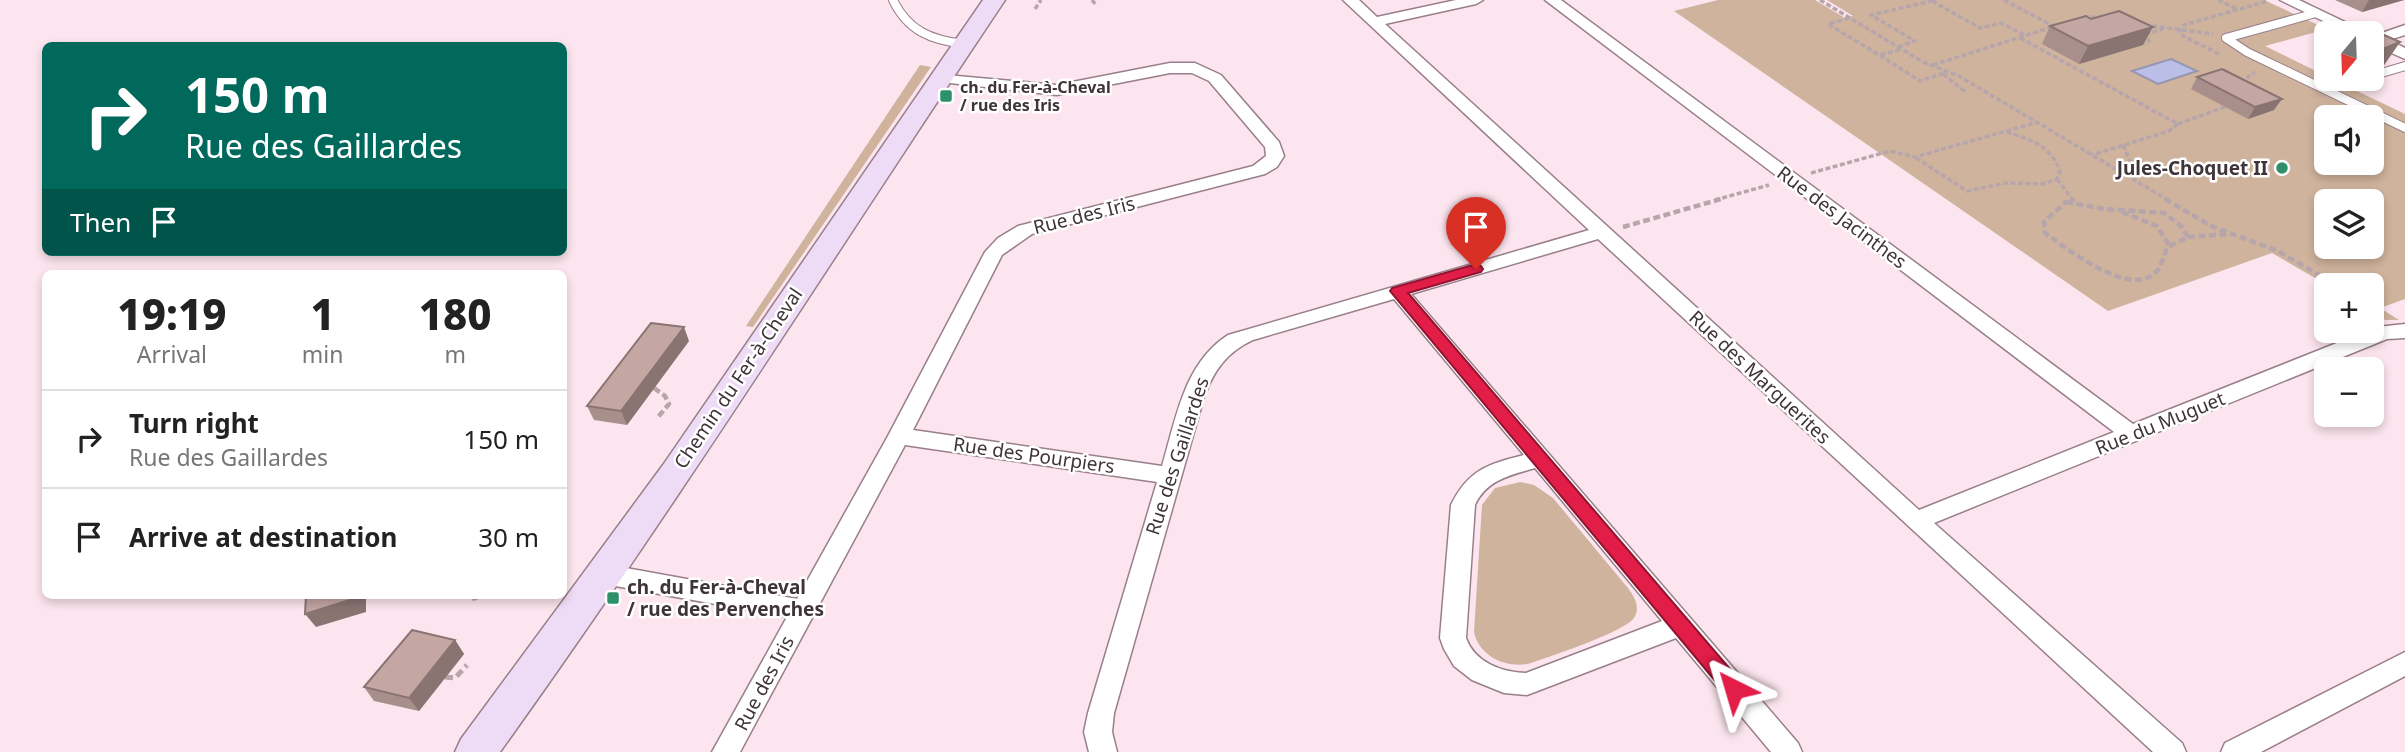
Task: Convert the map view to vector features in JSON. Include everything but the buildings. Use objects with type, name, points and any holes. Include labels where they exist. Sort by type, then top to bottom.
[{"type":"street","name":"Chemin du Fer-à-Cheval","points":[[476,752],[708,425],[994,0]]},
{"type":"street","name":"Rue des Marguerites","points":[[1350,0],[1609,231],[1916,521],[2172,752]]},
{"type":"street","points":[[1374,22],[1476,0]]},
{"type":"street","name":"Rue des Jacinthes","points":[[1552,0],[2131,434]]},
{"type":"street","points":[[2287,0],[2334,21]]},
{"type":"street","points":[[2384,34],[2405,30]]},
{"type":"street","points":[[2384,44],[2405,54]]},
{"type":"street","name":"Rue des Iris","points":[[726,752],[899,436],[988,263],[1004,242],[1018,233],[1042,225],[1259,170],[1271,163],[1276,153],[1215,78],[1195,68],[1170,68],[1057,90],[941,77]]},
{"type":"street","name":"Rue des Gaillardes","points":[[1103,752],[1098,732],[1101,713],[1168,475],[1206,365],[1228,343],[1246,335],[1609,231]]},
{"type":"street","points":[[1398,291],[1788,752]]},
{"type":"street","name":"Rue du Muguet","points":[[1916,521],[2384,332],[2405,331]]},
{"type":"street","name":"Rue des Pourpiers","points":[[899,436],[1168,475]]},
{"type":"street","points":[[1541,458],[1485,476],[1473,484],[1466,495],[1453,638],[1459,654],[1486,675],[1515,684],[1527,684],[1681,625]]},
{"type":"street","points":[[604,574],[803,610]]},
{"type":"street","points":[[2235,752],[2405,663]]},
{"type":"lane","points":[[893,0],[908,25],[917,34],[932,40],[964,44]]},
{"type":"lane","points":[[2316,13],[2226,38],[2247,52],[2405,128]]},
{"type":"lane","points":[[2384,72],[2405,66]]},
{"type":"path","points":[[1035,9],[1041,0]]},
{"type":"path","points":[[1092,0],[1096,5]]},
{"type":"path","points":[[1820,0],[1899,48],[2038,122],[2117,171],[2230,234],[2278,251],[2316,273]]},
{"type":"path","points":[[1879,55],[1915,41],[1871,15],[1934,0],[1980,28],[2001,23],[2025,36]]},
{"type":"path","points":[[2004,0],[2054,26]]},
{"type":"path","points":[[2218,0],[2237,10]]},
{"type":"path","points":[[2179,31],[2184,25],[2269,1]]},
{"type":"path","points":[[2079,19],[2091,15],[2115,20],[2102,24]]},
{"type":"path","points":[[1849,18],[1828,24],[1920,81],[1958,72]]},
{"type":"path","points":[[1933,65],[2062,24]]},
{"type":"path","points":[[2142,24],[2199,32]]},
{"type":"path","points":[[2140,44],[2149,41],[2147,34],[2164,28]]},
{"type":"path","points":[[2179,31],[2183,36],[2219,54]]},
{"type":"path","points":[[2019,38],[2178,124]]},
{"type":"path","points":[[2240,81],[2256,72],[2243,66]]},
{"type":"path","points":[[1942,74],[1964,91],[1963,94]]},
{"type":"path","points":[[2244,90],[2247,79]]},
{"type":"path","points":[[2092,155],[2169,131],[2178,124],[2237,103]]},
{"type":"path","points":[[1915,157],[2038,122]]},
{"type":"path","points":[[2028,125],[2033,140]]},
{"type":"path","points":[[1915,157],[1967,191],[2006,183],[2043,184],[2057,178],[2060,171],[2050,153],[2033,140],[2005,132]]},
{"type":"path","points":[[2123,145],[2137,178],[2133,179]]},
{"type":"path","name":"Rue des Jacinthes","points":[[1803,176],[1890,151],[1915,157]]},
{"type":"path","points":[[2057,178],[2074,203]]},
{"type":"path","points":[[1609,231],[1780,182]]},
{"type":"path","points":[[2169,246],[2161,229],[2139,217],[2118,211],[2074,203],[2061,204],[2044,222],[2043,229],[2096,269],[2130,277],[2152,275],[2159,270],[2169,246],[2189,238],[2230,234]]},
{"type":"path","points":[[2118,211],[2146,209],[2166,213],[2177,219],[2189,238]]},
{"type":"path","points":[[654,388],[665,396],[669,404],[658,417]]},
{"type":"path","points":[[445,677],[455,678],[467,665]]},
{"type":"shaded area","points":[[1718,0],[1815,0],[1845,18],[1853,16],[1827,0],[2264,0],[2314,23],[2314,33],[2265,46],[2314,70],[2314,91],[2357,91],[2405,114],[2405,299],[2384,307],[2384,273],[2314,273],[2314,277],[2272,253],[2108,311],[1674,11]]},
{"type":"shaded area","points":[[920,65],[931,67],[753,327],[746,326]]},
{"type":"shaded area","points":[[2384,311],[2399,320],[2385,320]]},
{"type":"shaded area","points":[[1520,482],[1534,485],[1553,498],[1628,588],[1637,610],[1634,618],[1616,630],[1552,656],[1519,665],[1502,662],[1487,654],[1481,648],[1474,632],[1482,505],[1495,488]]},
{"type":"water","points":[[2171,59],[2197,71],[2158,84],[2132,71]]},
{"type":"place","name":"ch. du Fer-à-Cheval / rue des Iris","points":[[946,96]]},
{"type":"place","name":"Jules-Choquet II","points":[[2282,168]]},
{"type":"place","name":"ch. du Fer-à-Cheval / rue des Pervenches","points":[[613,598]]},
{"type":"route","points":[[1476,269],[1398,291],[1734,689]]}]
